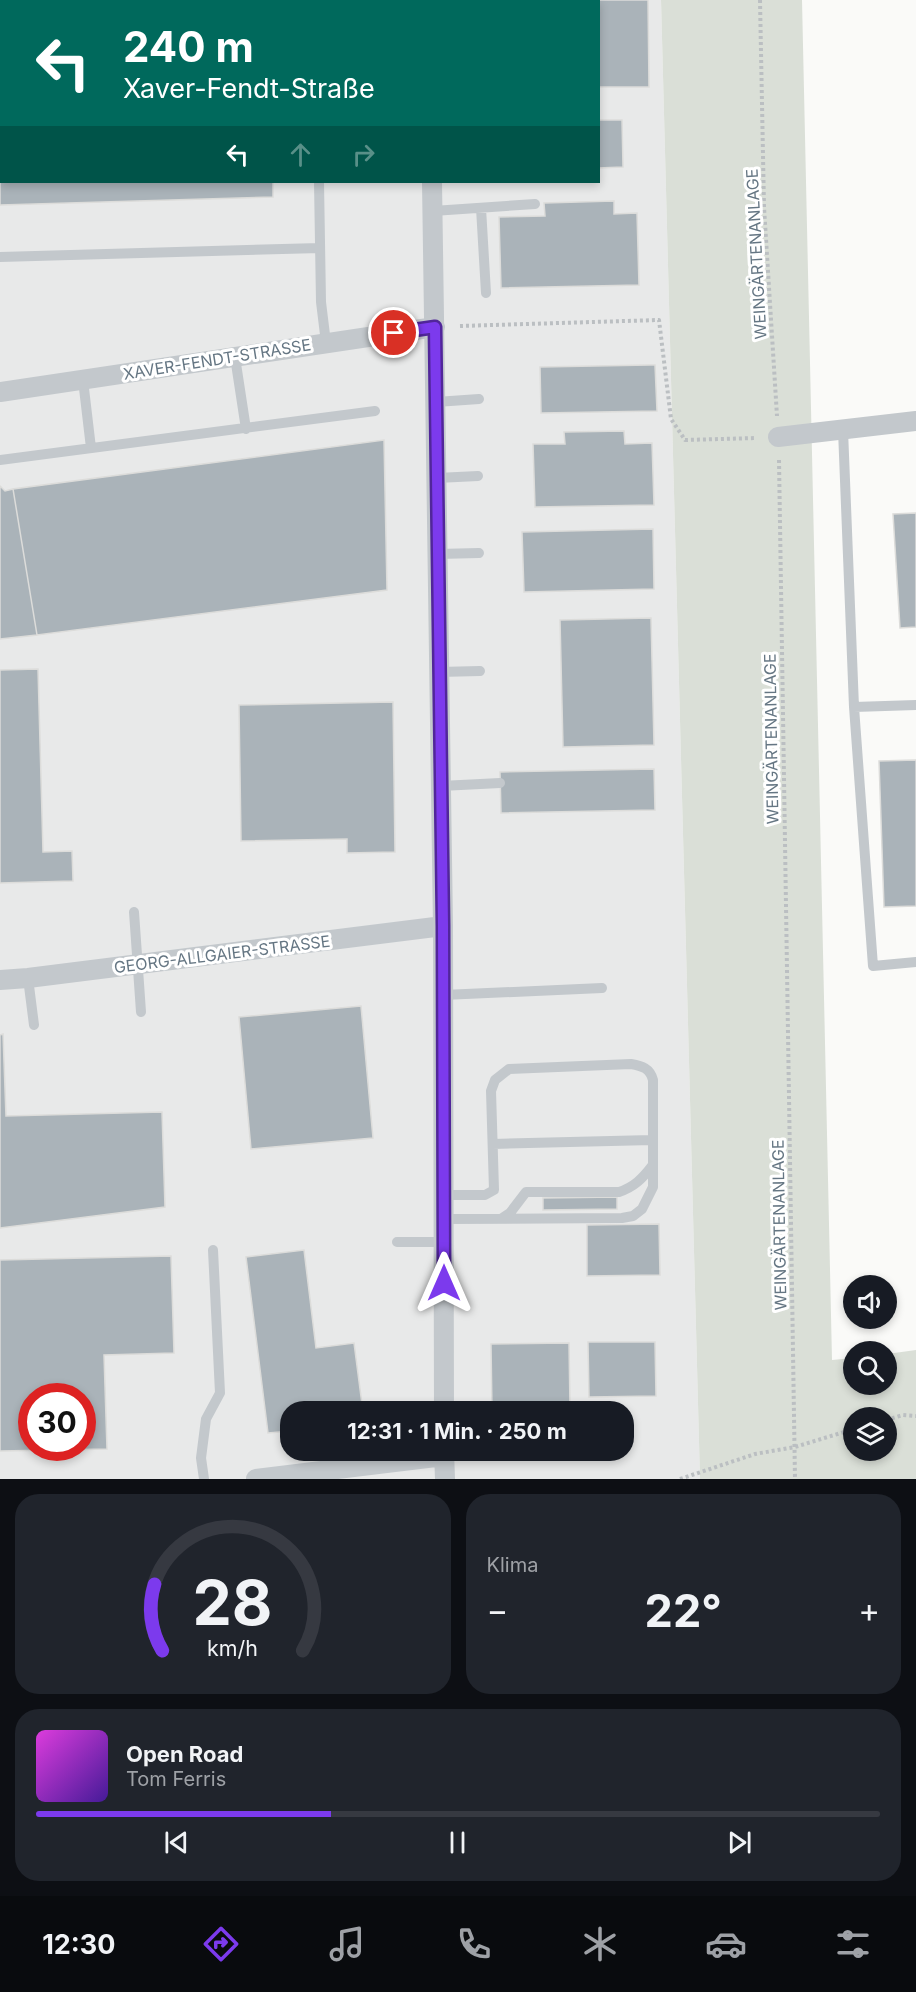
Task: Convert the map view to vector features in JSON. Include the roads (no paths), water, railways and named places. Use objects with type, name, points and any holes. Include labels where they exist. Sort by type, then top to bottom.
[{"type":"street","points":[[432,183],[443,926],[444,1401]]},
{"type":"street","name":"XAVER-FENDT-STRASSE","points":[[0,392],[435,327]]},
{"type":"street","points":[[778,437],[916,421]]},
{"type":"street","name":"GEORG-ALLGAIER-STRASSE","points":[[0,980],[443,926]]},
{"type":"street","points":[[256,1479],[359,1461]]},
{"type":"street","points":[[444,1461],[445,1479]]},
{"type":"lane","points":[[319,183],[321,302],[326,343]]},
{"type":"lane","points":[[433,211],[535,204]]},
{"type":"lane","points":[[481,208],[486,294]]},
{"type":"lane","points":[[0,257],[320,248]]},
{"type":"lane","points":[[235,357],[246,429]]},
{"type":"lane","points":[[82,380],[91,448]]},
{"type":"lane","points":[[436,402],[479,399]]},
{"type":"lane","points":[[0,460],[375,411]]},
{"type":"lane","points":[[843,430],[854,706],[873,966],[916,962]]},
{"type":"lane","points":[[437,478],[478,476]]},
{"type":"lane","points":[[438,554],[479,553]]},
{"type":"lane","points":[[440,672],[480,671]]},
{"type":"lane","points":[[854,706],[916,705]]},
{"type":"lane","points":[[441,786],[500,783]]},
{"type":"lane","points":[[134,912],[141,1012]]},
{"type":"lane","points":[[28,978],[34,1025]]},
{"type":"lane","points":[[443,995],[602,988]]},
{"type":"lane","points":[[444,1195],[485,1195],[494,1190],[492,1085],[498,1076],[509,1068],[631,1064],[646,1068],[651,1073],[653,1080],[652,1187],[650,1197],[642,1209],[633,1216],[444,1219]]},
{"type":"lane","points":[[494,1144],[652,1140]]},
{"type":"lane","points":[[501,1219],[510,1213],[526,1192],[619,1192],[637,1184],[652,1166]]},
{"type":"lane","points":[[397,1242],[444,1242]]},
{"type":"lane","points":[[204,1479],[201,1458],[206,1419],[220,1393],[213,1250]]}]
